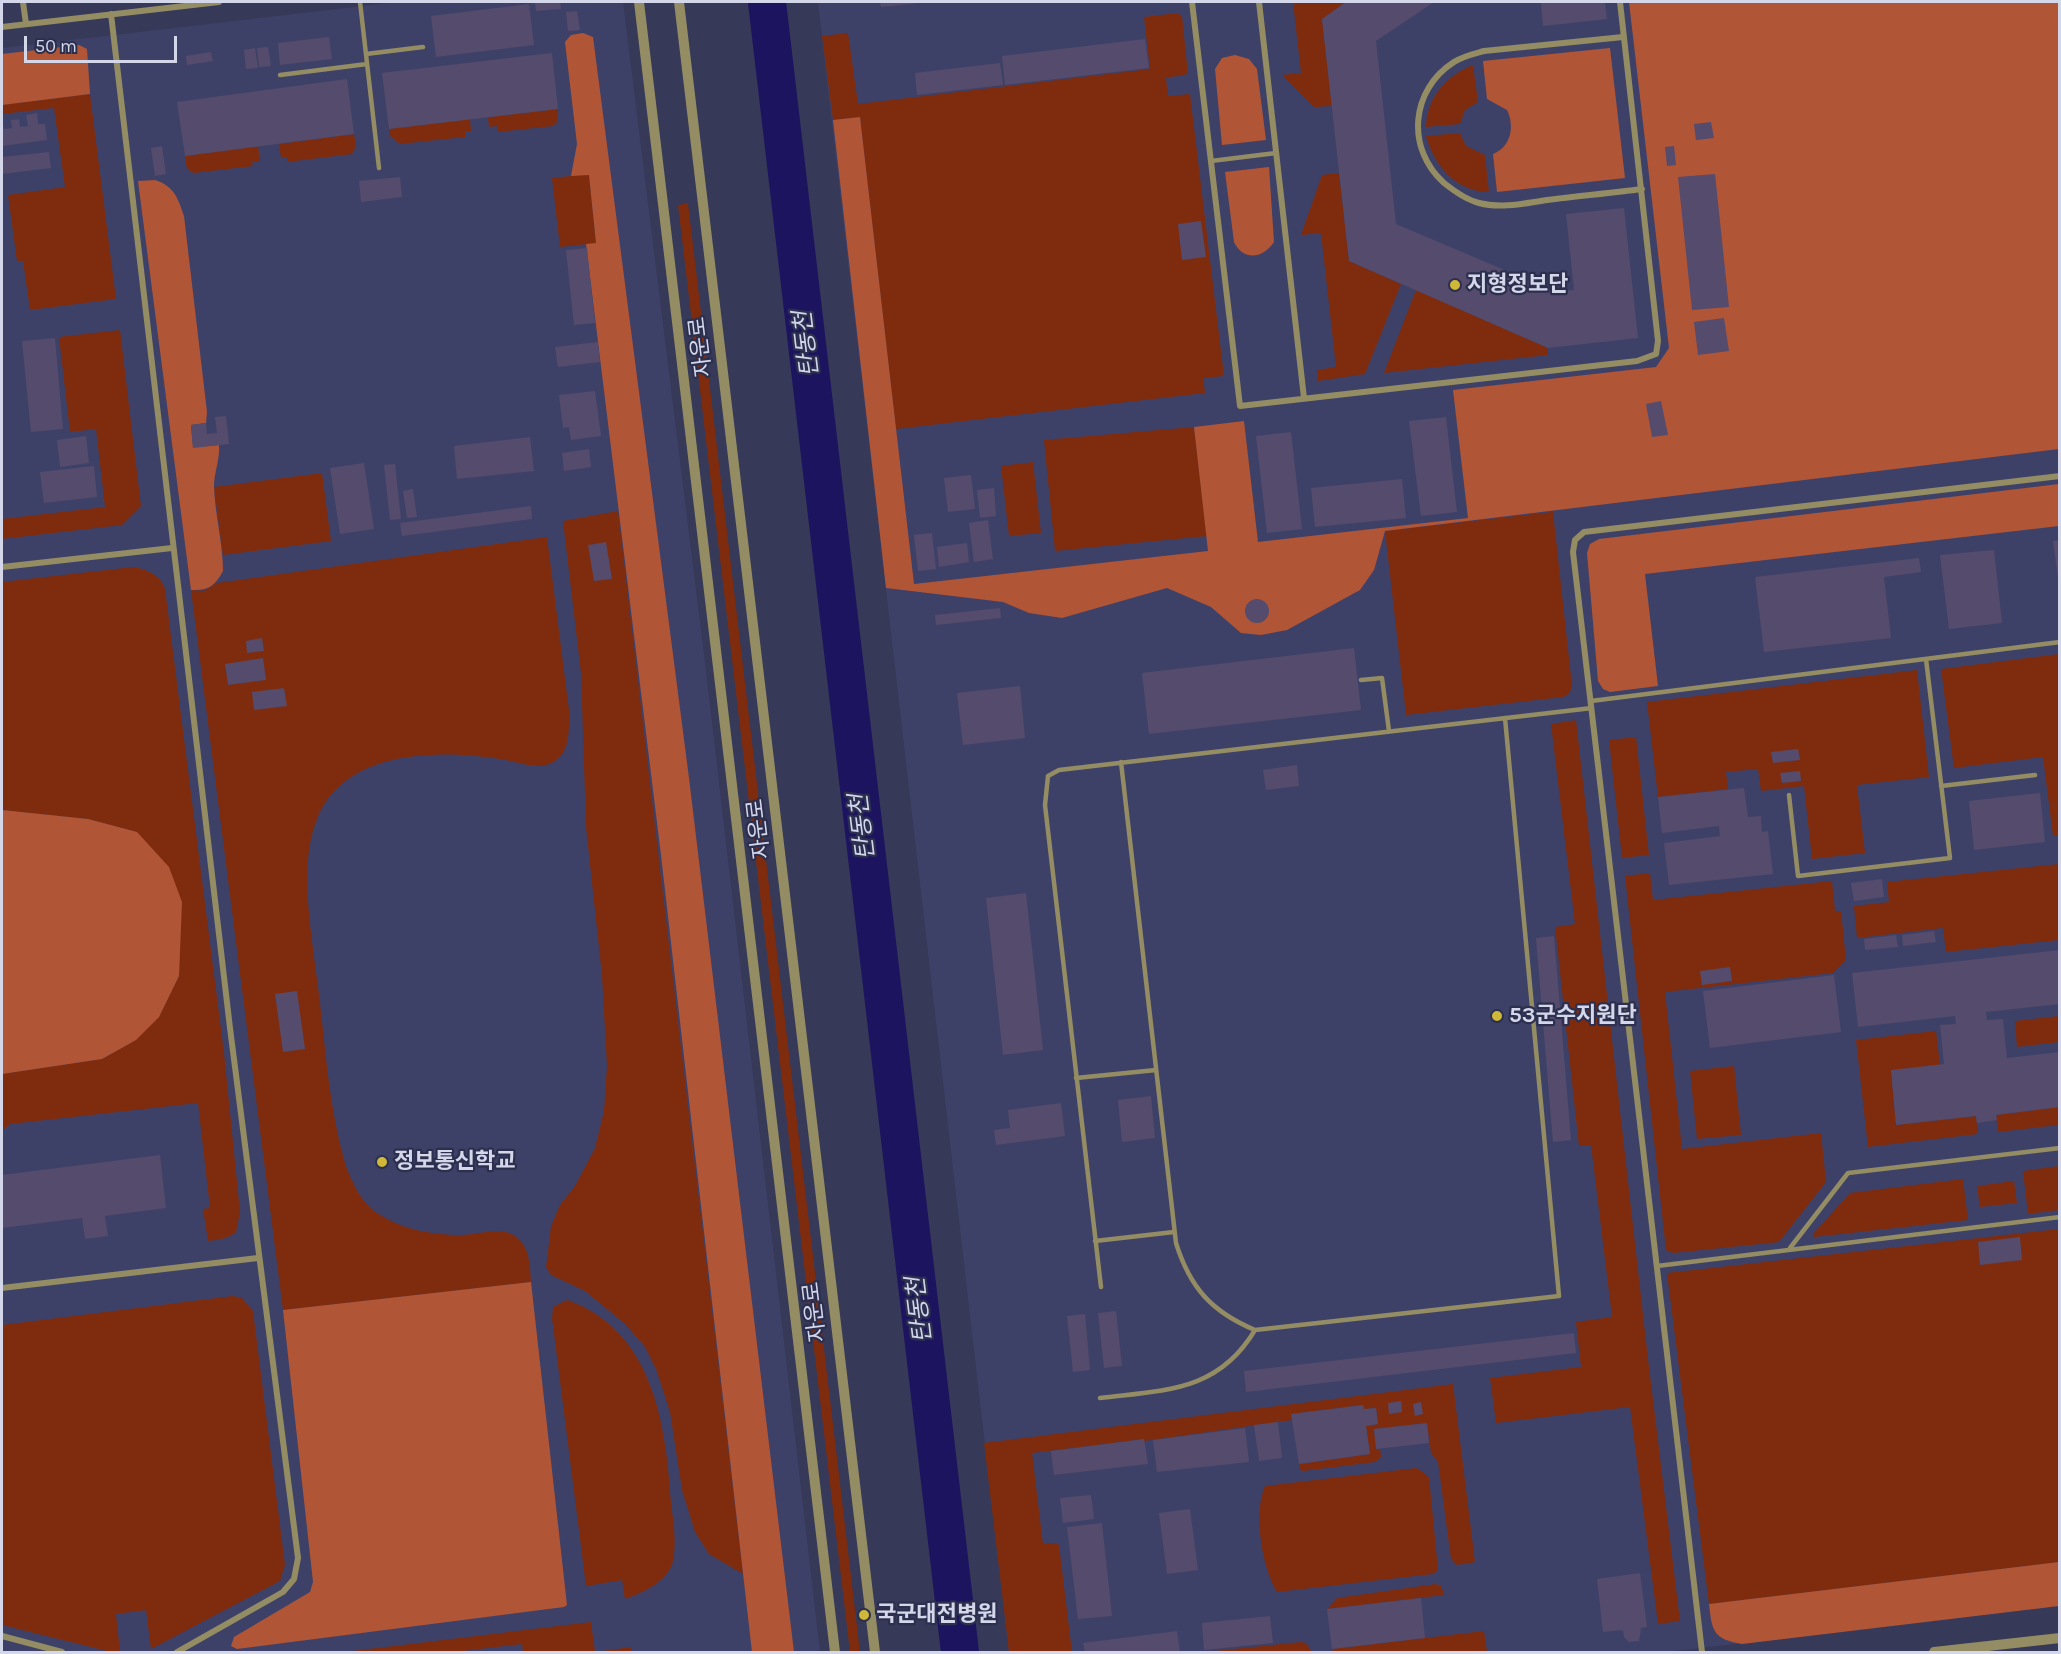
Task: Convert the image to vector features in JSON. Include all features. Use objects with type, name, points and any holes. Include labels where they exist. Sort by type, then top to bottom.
[{"type":"street","points":[[23,2],[26,24]]},
{"type":"street","points":[[2,27],[219,2]]},
{"type":"street","name":"자운로","points":[[639,2],[835,1653]]},
{"type":"street","name":"자운로","points":[[679,2],[875,1653]]},
{"type":"street","points":[[1192,2],[1240,406],[1647,359],[1656,354],[1658,341],[1620,2]]},
{"type":"street","points":[[1259,2],[1304,398]]},
{"type":"street","points":[[111,14],[172,548],[258,1258],[298,1558],[294,1580],[283,1592],[177,1653]]},
{"type":"street","points":[[1623,37],[1484,51],[1466,56],[1447,68],[1429,86],[1421,102],[1417,131],[1420,149],[1436,175],[1450,188],[1479,203],[1513,205],[1642,189]]},
{"type":"street","points":[[1702,1653],[1573,552],[1575,540],[1584,532],[2060,476]]},
{"type":"street","points":[[2,567],[172,548]]},
{"type":"street","points":[[2,1288],[258,1258]]},
{"type":"street","points":[[2,1636],[62,1653]]},
{"type":"street","points":[[1934,1653],[2060,1638]]},
{"type":"lane","points":[[360,2],[379,168]]},
{"type":"lane","points":[[366,54],[423,47]]},
{"type":"lane","points":[[280,75],[367,64]]},
{"type":"lane","points":[[1211,161],[1276,153]]},
{"type":"lane","points":[[1101,1287],[1045,788],[1048,776],[1059,770],[1505,718],[2060,642]]},
{"type":"lane","points":[[1789,795],[1798,876],[1950,858],[1926,659]]},
{"type":"lane","points":[[1361,680],[1382,678],[1389,731]]},
{"type":"lane","points":[[1121,762],[1174,1232],[1181,1260],[1199,1292],[1232,1320],[1255,1330],[1559,1296],[1505,718]]},
{"type":"lane","points":[[1941,786],[2035,775]]},
{"type":"lane","points":[[1076,1078],[1156,1070]]},
{"type":"lane","points":[[1790,1248],[1848,1173],[2060,1148]]},
{"type":"lane","points":[[1657,1266],[1790,1248],[2060,1217]]},
{"type":"lane","points":[[1095,1241],[1174,1232]]},
{"type":"lane","points":[[1100,1398],[1182,1388],[1203,1380],[1235,1357],[1255,1330]]},
{"type":"shaded area","name":"정보통신학교","points":[[397,2],[623,2],[706,671],[820,1652],[2,1652],[2,48]]},
{"type":"shaded area","name":"53군수지원단","points":[[818,2],[2059,2],[2059,1606],[1666,1652],[1009,1652]]},
{"type":"shaded area","points":[[1293,2],[1346,2],[1322,19],[1332,106],[1314,107],[1282,75],[1301,73]]},
{"type":"shaded area","points":[[1629,2],[2059,2],[2059,449],[1385,531],[1374,570],[1360,590],[1287,630],[1261,635],[1241,633],[1211,607],[1167,588],[1062,618],[1029,613],[1003,602],[886,588],[833,120],[860,117],[914,584],[1208,551],[1194,427],[1244,421],[1258,542],[1468,518],[1453,390],[1656,367],[1669,348]]},
{"type":"shaded area","points":[[1178,13],[1182,16],[1188,74],[1166,78],[1168,96],[1190,94],[1224,376],[1203,378],[1205,393],[896,429],[860,117],[833,120],[822,36],[848,33],[858,104],[1150,69],[1144,17]]},
{"type":"shaded area","points":[[583,33],[593,37],[689,778],[794,1652],[752,1652],[661,855],[586,244],[596,243],[589,175],[571,176],[577,144],[565,42],[571,35]]},
{"type":"shaded area","points":[[79,45],[87,49],[90,94],[2,105],[2,54]]},
{"type":"shaded area","points":[[1610,48],[1625,178],[1497,192],[1493,154],[1499,151],[1507,141],[1511,123],[1507,110],[1487,99],[1483,61]]},
{"type":"shaded area","points":[[1235,55],[1249,59],[1257,69],[1266,140],[1222,145],[1215,69],[1222,58]]},
{"type":"shaded area","points":[[1473,65],[1478,102],[1465,110],[1460,124],[1426,127],[1430,106],[1440,89],[1454,75]]},
{"type":"shaded area","points":[[90,94],[116,299],[30,310],[23,261],[17,261],[8,195],[65,187],[54,108],[2,114],[2,105]]},
{"type":"shaded area","points":[[558,109],[557,122],[553,126],[498,132],[497,126],[489,127],[488,117]]},
{"type":"shaded area","points":[[470,119],[471,131],[465,131],[465,137],[400,144],[390,136],[389,129]]},
{"type":"shaded area","points":[[1460,133],[1466,146],[1485,155],[1489,192],[1466,187],[1448,175],[1435,157],[1426,136]]},
{"type":"shaded area","points":[[354,134],[356,146],[352,154],[287,162],[287,157],[281,158],[279,144]]},
{"type":"shaded area","points":[[258,146],[260,161],[252,162],[253,166],[194,173],[187,169],[185,156]]},
{"type":"shaded area","points":[[1269,167],[1274,242],[1264,252],[1253,256],[1248,255],[1242,252],[1234,242],[1225,172]]},
{"type":"shaded area","points":[[1339,173],[1349,261],[1401,284],[1365,374],[1318,381],[1317,370],[1336,367],[1321,233],[1301,235],[1322,175]]},
{"type":"shaded area","points":[[589,174],[596,243],[560,247],[552,178]]},
{"type":"shaded area","points":[[155,180],[171,189],[184,216],[207,412],[206,423],[191,425],[193,447],[219,445],[214,487],[223,571],[214,584],[202,590],[191,590],[138,181]]},
{"type":"shaded area","points":[[688,203],[860,1652],[850,1652],[678,205]]},
{"type":"shaded area","points":[[1416,290],[1548,348],[1548,355],[1384,373]]},
{"type":"shaded area","points":[[120,330],[141,506],[122,525],[2,539],[2,519],[105,507],[96,429],[70,432],[59,337]]},
{"type":"shaded area","points":[[1194,427],[1207,536],[1055,551],[1044,440]]},
{"type":"shaded area","points":[[1033,462],[1041,533],[1009,536],[1001,466]]},
{"type":"shaded area","points":[[322,473],[331,541],[223,555],[214,487]]},
{"type":"shaded area","points":[[2059,484],[2059,526],[1645,574],[1658,686],[1610,692],[1603,689],[1598,681],[1587,553],[1590,544],[1599,539]]},
{"type":"shaded area","points":[[618,511],[743,1574],[709,1554],[695,1532],[682,1490],[670,1412],[656,1369],[645,1347],[625,1324],[585,1291],[551,1275],[546,1267],[551,1226],[560,1205],[575,1186],[595,1148],[604,1111],[607,1066],[602,976],[586,827],[581,673],[563,521]]},
{"type":"shaded area","points":[[1553,512],[1572,686],[1569,694],[1563,697],[1406,715],[1385,531]]},
{"type":"shaded area","points":[[547,537],[569,710],[568,738],[560,757],[549,764],[535,766],[475,756],[422,755],[395,759],[370,767],[348,779],[330,796],[315,825],[307,873],[310,922],[332,1103],[345,1163],[356,1188],[373,1210],[393,1222],[415,1230],[461,1235],[503,1232],[515,1236],[524,1245],[531,1282],[283,1310],[191,590],[204,591],[217,583]]},
{"type":"shaded area","points":[[133,567],[152,574],[160,580],[165,589],[224,1053],[240,1212],[236,1232],[226,1238],[211,1241],[208,1241],[203,1209],[210,1208],[198,1103],[10,1124],[2,1131],[2,1074],[102,1059],[136,1040],[159,1017],[179,976],[137,832],[88,819],[2,810],[2,582]]},
{"type":"shaded area","points":[[2059,654],[2060,836],[2053,836],[2043,757],[1954,768],[1941,669]]},
{"type":"shaded area","points":[[1917,670],[1929,777],[1857,785],[1865,853],[1812,859],[1804,786],[1761,791],[1758,769],[1726,772],[1728,789],[1658,797],[1647,702]]},
{"type":"shaded area","points":[[1576,720],[1680,1621],[1658,1624],[1630,1407],[1496,1423],[1490,1378],[1581,1367],[1576,1322],[1612,1317],[1591,1145],[1579,1146],[1555,927],[1575,924],[1551,724]]},
{"type":"shaded area","points":[[1636,737],[1649,855],[1622,858],[1609,740]]},
{"type":"shaded area","points":[[2,810],[88,819],[137,832],[169,867],[182,902],[179,976],[159,1017],[136,1040],[102,1059],[2,1074]]},
{"type":"shaded area","points":[[2059,864],[2059,940],[1946,952],[1943,928],[1857,938],[1854,906],[1889,902],[1887,882]]},
{"type":"shaded area","points":[[1650,873],[1653,900],[1832,881],[1835,911],[1841,911],[1846,960],[1833,973],[1665,992],[1682,1149],[1821,1133],[1826,1182],[1779,1242],[1673,1253],[1666,1250],[1625,876]]},
{"type":"shaded area","points":[[2059,1016],[2059,1042],[2017,1047],[2015,1021]]},
{"type":"shaded area","points":[[1936,1031],[1940,1065],[1891,1071],[1896,1125],[1976,1116],[1978,1134],[1868,1147],[1856,1040]]},
{"type":"shaded area","points":[[1734,1066],[1741,1135],[1697,1139],[1690,1071]]},
{"type":"shaded area","points":[[2059,1107],[2059,1125],[1998,1132],[1996,1115]]},
{"type":"shaded area","points":[[2059,1166],[2059,1210],[2028,1214],[2023,1171]]},
{"type":"shaded area","points":[[1963,1179],[1968,1220],[1814,1237],[1814,1233],[1850,1193]]},
{"type":"shaded area","points":[[2014,1181],[2017,1203],[1980,1207],[1977,1186]]},
{"type":"shaded area","points":[[2059,1229],[2059,1562],[1709,1604],[1667,1273]]},
{"type":"shaded area","points":[[531,1282],[567,1605],[237,1649],[231,1646],[234,1637],[310,1592],[313,1582],[283,1310]]},
{"type":"shaded area","points":[[233,1296],[242,1298],[253,1311],[285,1565],[280,1581],[151,1649],[146,1610],[116,1614],[120,1652],[111,1652],[2,1625],[2,1325]]},
{"type":"shaded area","points":[[567,1300],[596,1314],[619,1333],[636,1357],[649,1383],[659,1412],[665,1442],[674,1532],[673,1561],[660,1581],[625,1599],[622,1580],[586,1586],[552,1318],[553,1307]]},
{"type":"shaded area","points":[[1453,1384],[1475,1562],[1457,1565],[1451,1559],[1438,1462],[1431,1453],[1427,1423],[1374,1429],[1376,1449],[1380,1449],[1381,1457],[1375,1462],[1303,1471],[1300,1469],[1299,1464],[1370,1454],[1366,1426],[1378,1424],[1376,1408],[1364,1409],[1363,1405],[1291,1414],[1292,1420],[1144,1441],[1144,1439],[1032,1453],[1043,1544],[1059,1545],[1072,1652],[1009,1652],[984,1443]]},
{"type":"shaded area","points":[[1417,1468],[1429,1477],[1438,1570],[1433,1574],[1277,1592],[1267,1569],[1261,1540],[1261,1497],[1265,1486]]},
{"type":"shaded area","points":[[2059,1562],[2059,1606],[1742,1644],[1720,1636],[1713,1627],[1710,1613],[1709,1604]]},
{"type":"shaded area","points":[[1436,1584],[1441,1586],[1444,1595],[1327,1609],[1337,1598]]},
{"type":"shaded area","points":[[591,1622],[595,1652],[523,1652],[522,1644],[454,1652],[345,1652]]},
{"type":"shaded area","points":[[1484,1631],[1487,1652],[1333,1652],[1332,1649]]},
{"type":"shaded area","points":[[1306,1643],[1312,1652],[1206,1652]]},
{"type":"shaded area","points":[[632,1647],[630,1652],[595,1652]]},
{"type":"building","points":[[535,2],[560,2],[561,9],[536,11]]},
{"type":"building","points":[[880,2],[919,2],[919,3],[881,7]]},
{"type":"building","points":[[1346,2],[1434,2],[1376,41],[1396,224],[1554,291],[1574,290],[1566,214],[1624,208],[1638,338],[1548,348],[1349,261],[1322,19]]},
{"type":"building","points":[[1541,2],[1605,2],[1607,19],[1543,26]]},
{"type":"building","points":[[529,4],[534,45],[436,57],[431,16]]},
{"type":"building","points":[[577,11],[580,30],[568,31],[566,12]]},
{"type":"building","points":[[329,37],[332,59],[280,65],[278,43]]},
{"type":"building","points":[[1145,39],[1149,68],[1005,85],[1002,56]]},
{"type":"building","points":[[268,47],[271,66],[259,67],[257,48]]},
{"type":"building","points":[[255,48],[258,68],[246,69],[244,50]]},
{"type":"building","points":[[211,52],[213,61],[187,65],[186,56]]},
{"type":"building","points":[[552,53],[558,109],[389,129],[382,73]]},
{"type":"building","points":[[1000,63],[1003,85],[917,95],[915,73]]},
{"type":"building","points":[[347,79],[354,134],[185,156],[177,102]]},
{"type":"building","points":[[37,113],[38,124],[45,124],[47,140],[2,146],[2,119],[4,129],[12,128],[11,120],[19,119],[20,127],[28,126],[26,115]]},
{"type":"building","points":[[1711,122],[1714,138],[1696,140],[1694,124]]},
{"type":"building","points":[[162,146],[166,174],[155,176],[151,148]]},
{"type":"building","points":[[1674,146],[1676,165],[1667,166],[1665,147]]},
{"type":"building","points":[[49,152],[51,168],[2,174],[2,157]]},
{"type":"building","points":[[1715,174],[1729,307],[1692,310],[1678,177]]},
{"type":"building","points":[[400,177],[402,197],[361,202],[359,181]]},
{"type":"building","points":[[1201,221],[1206,257],[1182,260],[1178,224]]},
{"type":"building","points":[[587,248],[595,323],[574,325],[566,250]]},
{"type":"building","points":[[1724,318],[1729,351],[1698,355],[1694,322]]},
{"type":"building","points":[[55,338],[63,429],[31,432],[22,341]]},
{"type":"building","points":[[598,342],[600,362],[558,367],[555,347]]},
{"type":"building","points":[[595,391],[601,436],[571,440],[569,427],[563,428],[559,395]]},
{"type":"building","points":[[1661,401],[1668,435],[1652,437],[1646,404]]},
{"type":"building","points":[[226,416],[229,444],[193,448],[191,425],[206,423],[207,434],[217,433],[215,417]]},
{"type":"building","points":[[1446,417],[1457,512],[1421,516],[1409,421]]},
{"type":"building","points":[[1291,432],[1302,529],[1267,533],[1256,436]]},
{"type":"building","points":[[86,436],[89,463],[60,467],[57,440]]},
{"type":"building","points":[[530,437],[534,471],[457,479],[454,446]]},
{"type":"building","points":[[589,449],[591,467],[564,471],[562,453]]},
{"type":"building","points":[[364,463],[374,529],[340,534],[330,468]]},
{"type":"building","points":[[395,464],[401,519],[390,520],[384,465]]},
{"type":"building","points":[[94,466],[97,497],[44,503],[40,472]]},
{"type":"building","points":[[971,475],[975,509],[948,512],[944,478]]},
{"type":"building","points":[[1402,479],[1406,518],[1315,527],[1311,488]]},
{"type":"building","points":[[994,488],[996,516],[980,518],[977,490]]},
{"type":"building","points":[[413,489],[417,517],[407,518],[403,491]]},
{"type":"building","points":[[531,506],[532,519],[402,536],[400,523]]},
{"type":"building","points":[[988,520],[993,559],[974,562],[969,523]]},
{"type":"building","points":[[932,533],[936,569],[918,571],[914,535]]},
{"type":"building","points":[[2060,540],[2060,578],[2058,578],[2053,541]]},
{"type":"building","points":[[606,542],[612,579],[594,581],[588,545]]},
{"type":"building","points":[[967,543],[969,562],[939,567],[937,547]]},
{"type":"building","points":[[1994,550],[2002,623],[1949,629],[1940,555]]},
{"type":"building","points":[[1919,558],[1921,572],[1884,577],[1891,638],[1764,652],[1755,577]]},
{"type":"building","points":[[1257,599],[1266,602],[1269,611],[1266,620],[1257,623],[1248,620],[1245,611],[1248,602]]},
{"type":"building","points":[[1000,608],[1001,618],[936,625],[935,615]]},
{"type":"building","points":[[262,638],[264,651],[247,653],[246,641]]},
{"type":"building","points":[[1354,648],[1361,710],[1149,734],[1142,673]]},
{"type":"building","points":[[263,658],[266,680],[228,685],[225,664]]},
{"type":"building","points":[[1020,686],[1025,738],[963,745],[957,693]]},
{"type":"building","points":[[284,688],[287,706],[254,710],[252,692]]},
{"type":"building","points":[[1798,749],[1800,760],[1773,763],[1771,752]]},
{"type":"building","points":[[1297,765],[1299,786],[1266,790],[1263,770]]},
{"type":"building","points":[[1800,771],[1801,781],[1782,783],[1780,773]]},
{"type":"building","points":[[1744,788],[1748,817],[1761,816],[1762,832],[1768,831],[1773,874],[1669,885],[1664,843],[1720,836],[1719,826],[1662,833],[1658,797]]},
{"type":"building","points":[[2040,793],[2045,842],[1974,850],[1969,801]]},
{"type":"building","points":[[1882,879],[1884,897],[1854,901],[1851,883]]},
{"type":"building","points":[[1026,893],[1043,1050],[1003,1055],[986,898]]},
{"type":"building","points":[[1934,931],[1936,942],[1903,946],[1902,935]]},
{"type":"building","points":[[1896,935],[1898,947],[1865,950],[1864,939]]},
{"type":"building","points":[[1554,936],[1571,1140],[1553,1142],[1536,938]]},
{"type":"building","points":[[2060,950],[2060,1004],[1986,1012],[1987,1020],[2003,1019],[2007,1058],[2060,1052],[2060,1107],[1996,1115],[1997,1120],[1977,1123],[1976,1116],[1896,1125],[1891,1070],[1944,1064],[1940,1025],[1956,1024],[1955,1016],[1858,1027],[1852,973]]},
{"type":"building","points":[[1730,967],[1732,981],[1702,985],[1700,971]]},
{"type":"building","points":[[1834,975],[1841,1032],[1710,1048],[1703,991]]},
{"type":"building","points":[[297,991],[305,1049],[283,1052],[275,994]]},
{"type":"building","points":[[1151,1096],[1155,1138],[1122,1142],[1118,1100]]},
{"type":"building","points":[[1061,1103],[1065,1136],[996,1145],[994,1130],[1010,1128],[1008,1110]]},
{"type":"building","points":[[160,1155],[166,1208],[105,1216],[108,1236],[85,1239],[82,1218],[2,1228],[2,1175]]},
{"type":"building","points":[[2020,1237],[2022,1260],[1980,1265],[1978,1242]]},
{"type":"building","points":[[1116,1311],[1122,1366],[1104,1368],[1098,1313]]},
{"type":"building","points":[[1085,1314],[1090,1370],[1073,1372],[1067,1316]]},
{"type":"building","points":[[1574,1333],[1576,1353],[1246,1392],[1244,1371]]},
{"type":"building","points":[[1401,1401],[1402,1412],[1389,1414],[1388,1403]]},
{"type":"building","points":[[1421,1402],[1423,1414],[1415,1416],[1413,1404]]},
{"type":"building","points":[[1363,1405],[1364,1409],[1376,1408],[1378,1424],[1366,1426],[1370,1454],[1299,1464],[1291,1414]]},
{"type":"building","points":[[1278,1422],[1282,1458],[1259,1461],[1254,1425]]},
{"type":"building","points":[[1427,1423],[1429,1443],[1376,1449],[1374,1429]]},
{"type":"building","points":[[1245,1428],[1249,1462],[1157,1472],[1153,1440]]},
{"type":"building","points":[[1144,1439],[1148,1464],[1054,1475],[1051,1451]]},
{"type":"building","points":[[1091,1495],[1094,1519],[1063,1523],[1060,1498]]},
{"type":"building","points":[[1190,1509],[1198,1570],[1167,1574],[1159,1513]]},
{"type":"building","points":[[1102,1523],[1112,1616],[1078,1619],[1067,1527]]},
{"type":"building","points":[[1640,1573],[1647,1627],[1641,1628],[1639,1641],[1629,1642],[1624,1637],[1623,1630],[1603,1632],[1597,1579]]},
{"type":"building","points":[[1421,1598],[1425,1638],[1332,1649],[1327,1609]]},
{"type":"building","points":[[1270,1616],[1273,1643],[1204,1650],[1202,1623]]},
{"type":"building","points":[[1177,1631],[1180,1652],[1085,1652],[1083,1643]]},
{"type":"waterway","name":"탄동천","points":[[767,2],[960,1652]]},
{"type":"place","name":"지형정보단","points":[[1455,285]]},
{"type":"place","name":"53군수지원단","points":[[1497,1016]]},
{"type":"place","name":"정보통신학교","points":[[382,1162]]},
{"type":"place","name":"국군대전병원","points":[[864,1615]]}]
